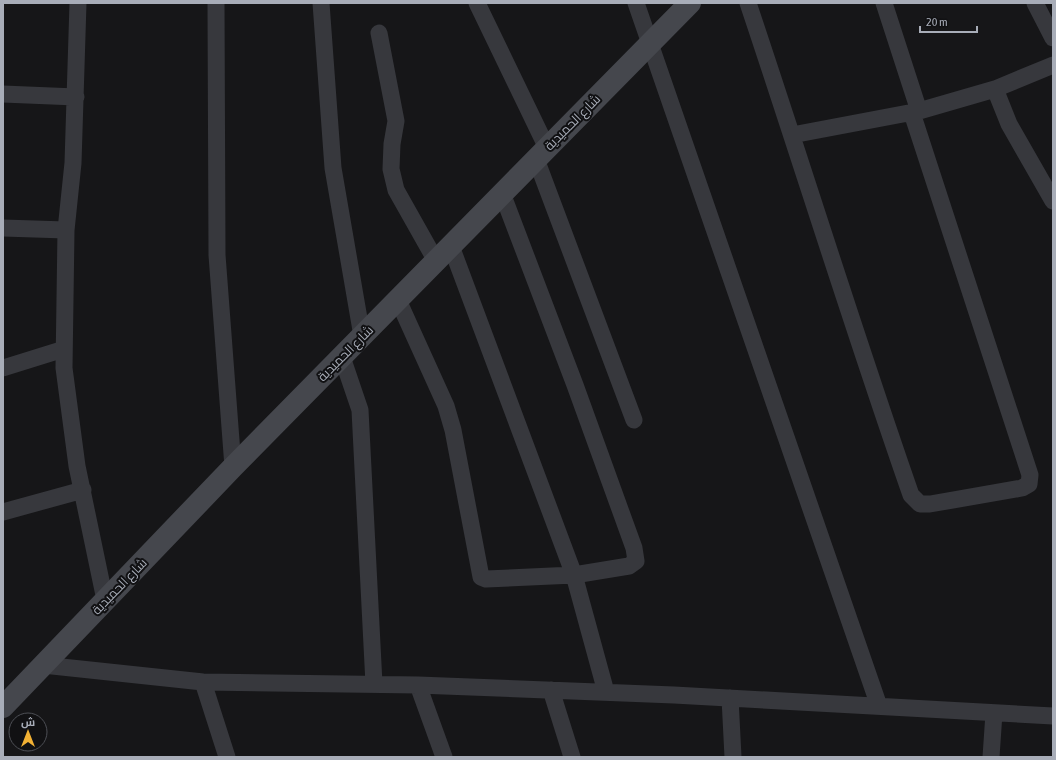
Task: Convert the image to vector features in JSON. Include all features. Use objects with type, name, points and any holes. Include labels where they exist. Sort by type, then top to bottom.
[{"type":"street","points":[[78,3],[73,163],[66,230],[64,368],[77,466],[105,600]]},
{"type":"street","points":[[216,3],[217,255],[233,467]]},
{"type":"street","points":[[321,3],[333,168],[362,336]]},
{"type":"street","points":[[477,3],[542,154],[634,420]]},
{"type":"street","points":[[636,3],[879,706]]},
{"type":"street","name":"شارع الحميدية","points":[[3,706],[233,467],[690,3]]},
{"type":"street","points":[[748,3],[792,135],[862,356],[911,495],[920,504],[930,504],[1022,488],[1028,484],[1030,475],[916,112],[884,3]]},
{"type":"street","points":[[1035,3],[1053,37]]},
{"type":"street","points":[[379,33],[396,121],[392,144],[391,169],[396,190],[443,254],[574,575],[606,692]]},
{"type":"street","points":[[792,135],[916,112],[995,89],[1053,65]]},
{"type":"street","points":[[995,89],[1009,124],[1053,201]]},
{"type":"street","points":[[3,94],[76,97]]},
{"type":"street","points":[[398,300],[446,406],[453,430],[481,577],[486,579],[574,575],[629,566],[636,561],[634,548],[575,385],[502,193]]},
{"type":"street","points":[[3,228],[66,230]]},
{"type":"street","points":[[3,368],[64,350]]},
{"type":"street","points":[[342,357],[360,410],[374,684]]},
{"type":"street","points":[[3,512],[83,490]]},
{"type":"street","points":[[43,665],[203,682],[418,685],[606,692],[1053,716]]},
{"type":"street","points":[[203,682],[227,757]]},
{"type":"street","points":[[418,685],[444,757]]},
{"type":"street","points":[[551,690],[572,757]]},
{"type":"street","points":[[730,698],[733,757]]},
{"type":"street","points":[[991,757],[994,713]]}]
